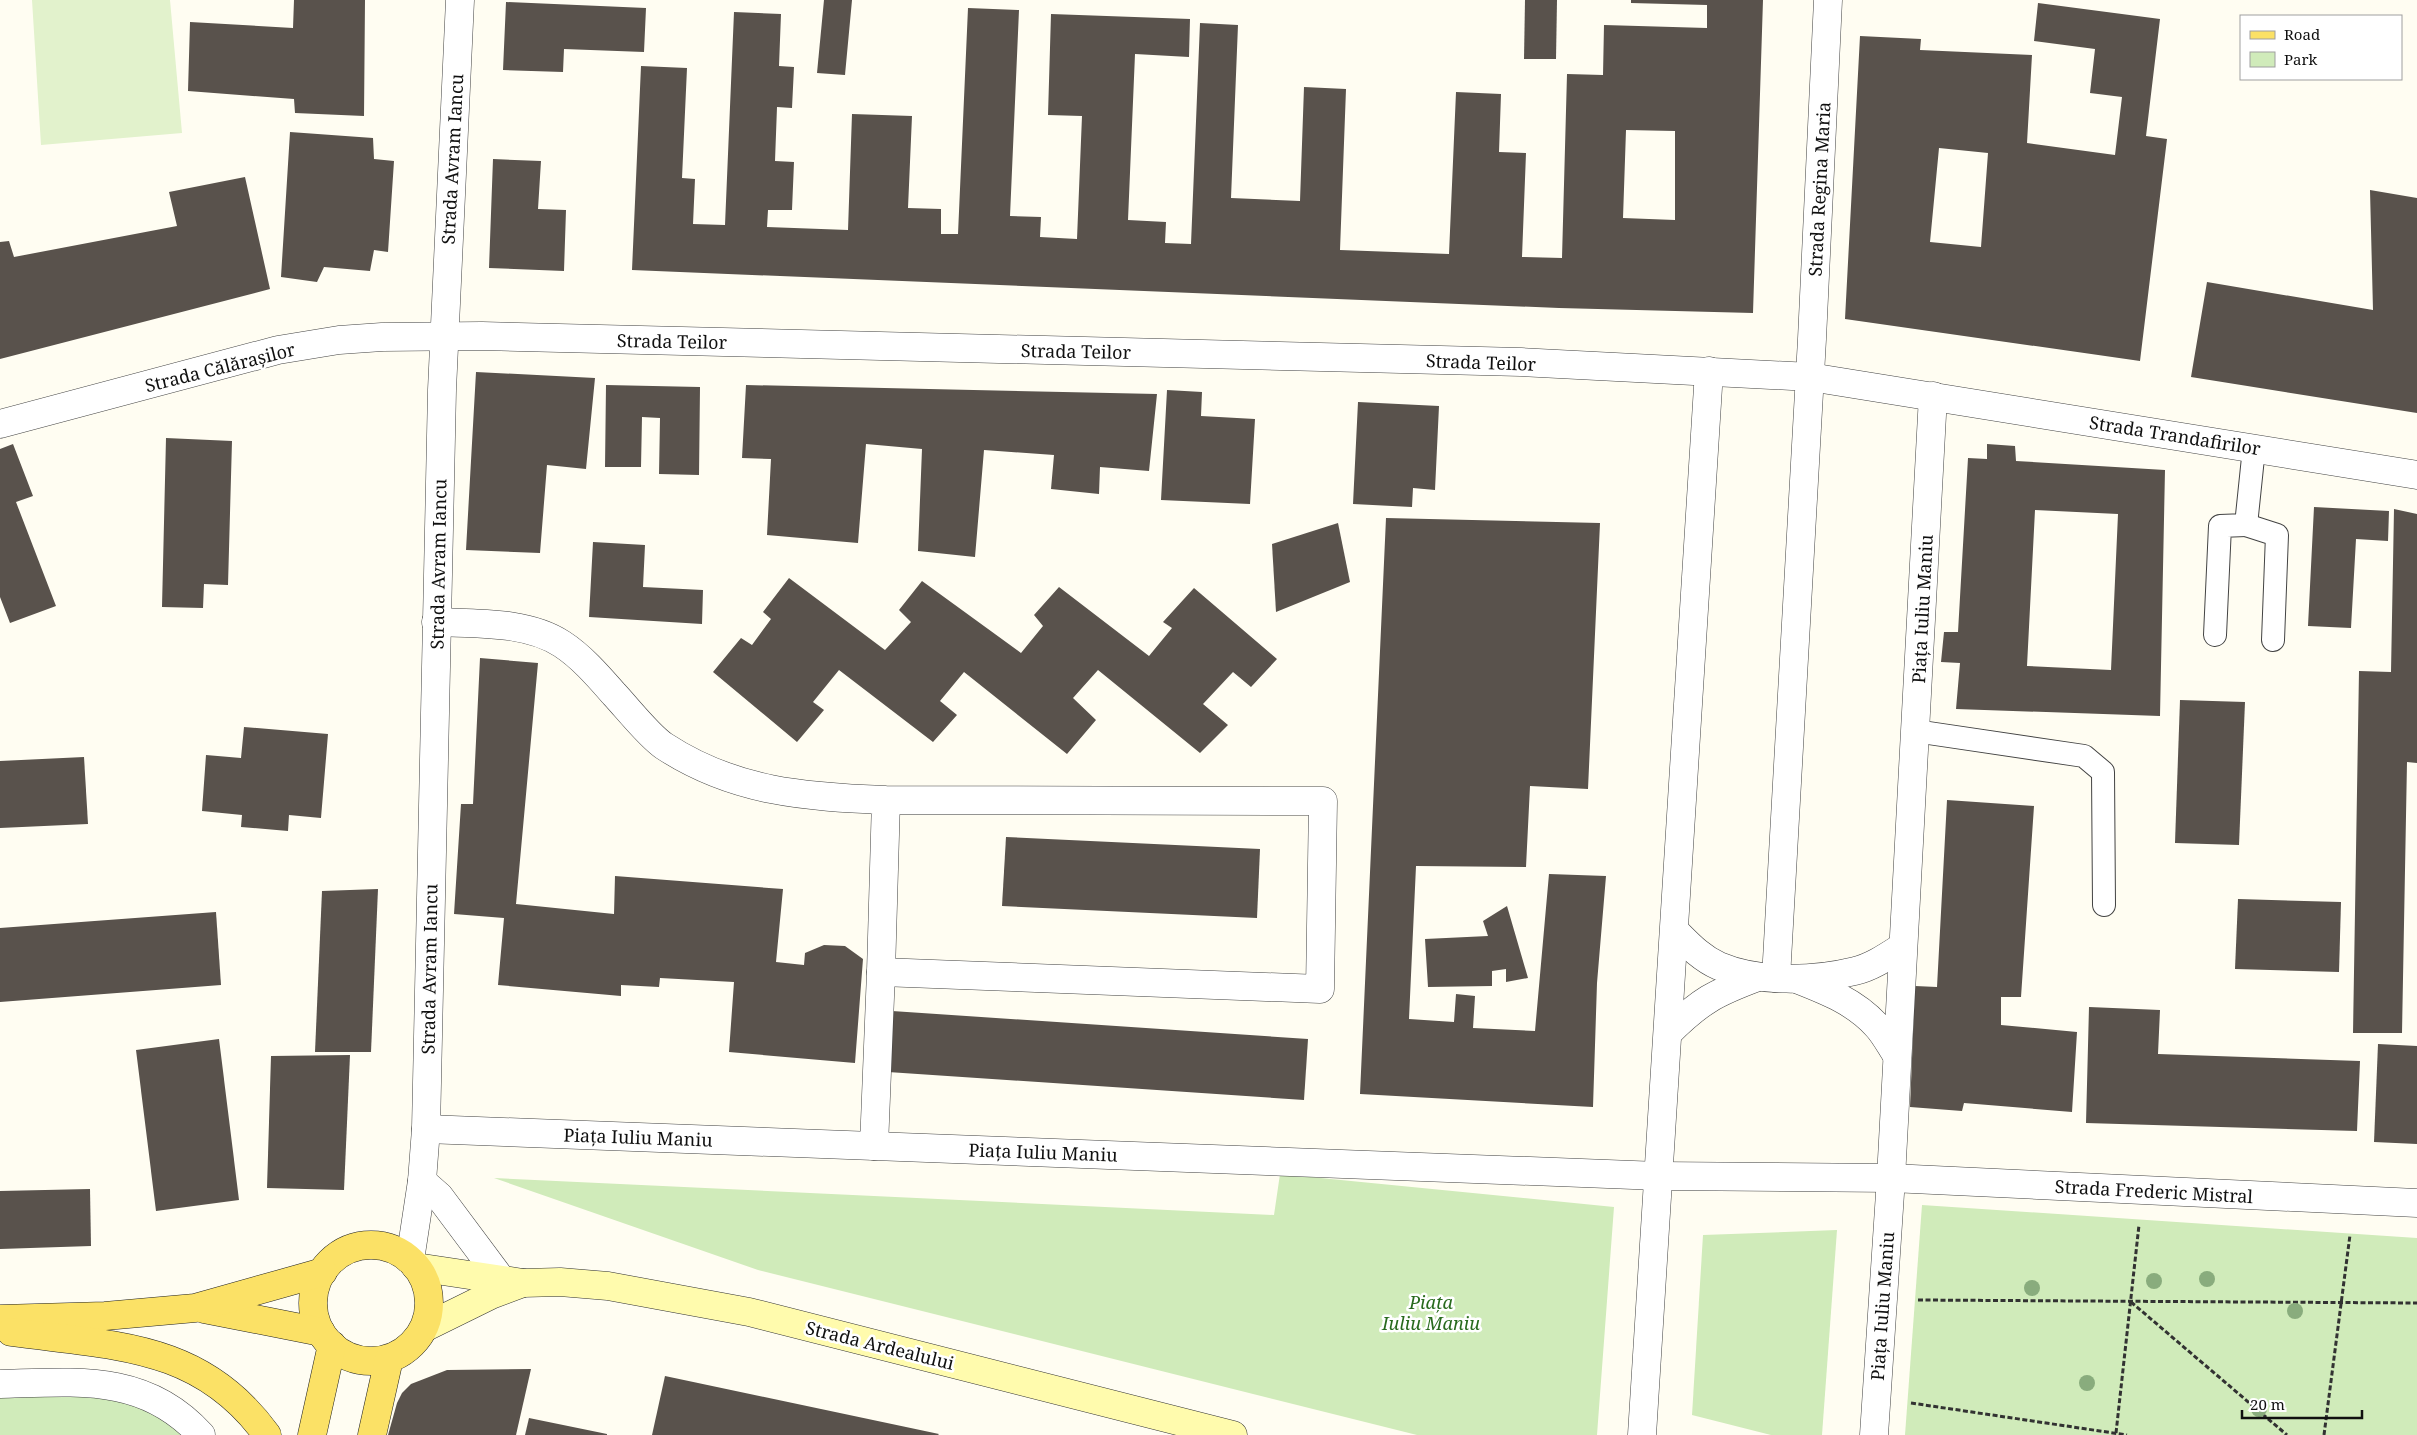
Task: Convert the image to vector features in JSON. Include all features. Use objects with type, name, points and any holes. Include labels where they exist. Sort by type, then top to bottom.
[{"type":"main road","points":[[364,1246],[380,1246],[396,1251],[413,1264],[425,1280],[428,1296],[428,1312],[424,1328],[414,1343],[389,1358],[374,1362],[344,1355],[326,1339],[315,1317],[314,1302],[316,1286],[323,1272],[334,1259],[348,1250],[364,1246]]},
{"type":"main road","name":"Strada Ardealului","points":[[413,1264],[512,1281],[608,1286],[749,1312],[1233,1435]]},
{"type":"main road","points":[[0,1319],[105,1316],[195,1308],[323,1272]]},
{"type":"main road","name":"Strada Ardealului","points":[[424,1328],[491,1295],[512,1281]]},
{"type":"main road","points":[[195,1308],[326,1339]]},
{"type":"main road","points":[[0,1331],[134,1349],[170,1359],[201,1374],[228,1391],[250,1412],[267,1435]]},
{"type":"main road","points":[[312,1435],[326,1339]]},
{"type":"main road","points":[[372,1435],[389,1358]]},
{"type":"street","name":"Strada Avram Iancu","points":[[413,1264],[426,1128],[444,336],[460,0]]},
{"type":"street","name":"Strada Regina Maria","points":[[1810,378],[1828,0]]},
{"type":"street","name":"Strada Teilor","points":[[444,336],[1521,362],[1709,371]]},
{"type":"street","name":"Strada Călărașilor","points":[[0,424],[278,350],[339,340],[444,336]]},
{"type":"street","points":[[1642,1435],[1660,1176],[1709,371],[1810,378],[1933,396]]},
{"type":"street","points":[[1777,978],[1810,378]]},
{"type":"street","name":"Strada Trandafirilor","points":[[1933,396],[2417,475]]},
{"type":"street","name":"Piața Iuliu Maniu","points":[[1874,1435],[1891,1178],[1896,1054],[1933,396]]},
{"type":"street","points":[[436,622],[500,625],[533,631],[562,644],[595,673],[662,745],[708,771],[754,787],[818,797],[886,800],[1323,800],[1320,989],[881,972]]},
{"type":"street","points":[[874,1146],[886,800]]},
{"type":"street","points":[[1675,931],[1698,954],[1720,966],[1777,978],[1832,993],[1854,1005],[1877,1025],[1896,1054]]},
{"type":"street","points":[[1668,1033],[1693,1008],[1713,995],[1777,978],[1855,971],[1881,960],[1902,947]]},
{"type":"street","name":"Piața Iuliu Maniu","points":[[426,1128],[1660,1176],[1891,1178]]},
{"type":"street","name":"Strada Frederic Mistral","points":[[1891,1178],[2417,1204]]},
{"type":"street","points":[[422,1181],[439,1196],[512,1281]]},
{"type":"street","points":[[0,1384],[80,1382],[132,1389],[161,1402],[186,1430]]},
{"type":"lane","points":[[2246,525],[2254,448]]},
{"type":"lane","points":[[2215,635],[2220,526],[2246,525],[2277,535],[2274,640]]},
{"type":"lane","points":[[1915,731],[2084,756],[2103,772],[2104,905]]},
{"type":"path","points":[[2116,1434],[2144,1190]]},
{"type":"path","points":[[2324,1435],[2355,1200]]},
{"type":"path","points":[[1882,1300],[2417,1303]]},
{"type":"path","points":[[2131,1301],[2287,1435]]},
{"type":"path","points":[[1876,1398],[2127,1435]]},
{"type":"green space","points":[[32,0],[170,0],[182,133],[41,145]]},
{"type":"green space","name":"Piața Iuliu Maniu","points":[[1280,1174],[1614,1207],[1597,1435],[1417,1435],[758,1270],[494,1178],[1274,1215]]},
{"type":"green space","points":[[1922,1205],[2417,1238],[2417,1435],[1905,1435]]},
{"type":"green space","points":[[1837,1230],[1822,1435],[1771,1435],[1692,1415],[1703,1235]]},
{"type":"green space","points":[[81,1382],[201,1435],[0,1435],[0,1384]]},
{"type":"building","points":[[294,0],[365,0],[364,116],[295,113],[294,99],[188,91],[190,22],[293,28]]},
{"type":"building","points":[[824,0],[852,0],[845,75],[817,73]]},
{"type":"building","points":[[1525,0],[1557,0],[1556,59],[1524,59]]},
{"type":"building","points":[[1631,0],[1763,0],[1753,313],[1559,308],[632,270],[641,66],[687,68],[682,178],[695,179],[693,224],[725,225],[734,12],[781,14],[779,66],[794,67],[792,108],[777,107],[775,161],[794,162],[792,210],[768,210],[767,227],[848,230],[852,114],[912,116],[908,208],[941,209],[941,234],[958,234],[968,8],[1019,10],[1010,216],[1041,217],[1040,237],[1077,239],[1082,116],[1048,115],[1051,14],[1190,19],[1189,57],[1135,54],[1128,220],[1166,222],[1165,243],[1191,244],[1200,23],[1238,25],[1231,198],[1300,201],[1304,87],[1346,89],[1340,250],[1449,254],[1456,92],[1501,94],[1499,152],[1526,153],[1522,257],[1562,258],[1567,74],[1603,75],[1604,25],[1707,28],[1707,5],[1631,3]],"holes":[[[1626,130],[1675,131],[1675,220],[1623,218]]]},
{"type":"building","points":[[506,2],[646,8],[644,52],[564,49],[563,72],[503,70]]},
{"type":"building","points":[[2038,3],[2160,19],[2146,136],[2167,139],[2140,361],[1845,319],[1860,36],[1921,39],[1920,50],[2032,55],[2027,143],[2115,155],[2122,97],[2090,93],[2095,49],[2034,41]],"holes":[[[1939,148],[1988,153],[1981,247],[1930,242]]]},
{"type":"building","points":[[290,132],[373,138],[374,159],[394,161],[388,252],[374,250],[370,271],[324,267],[317,282],[281,277]]},
{"type":"building","points":[[493,159],[541,161],[538,209],[566,210],[564,271],[489,268]]},
{"type":"building","points":[[245,177],[270,289],[0,359],[0,242],[9,241],[14,257],[177,226],[169,192]]},
{"type":"building","points":[[2370,190],[2417,198],[2417,413],[2191,377],[2207,282],[2373,310]]},
{"type":"building","points":[[476,372],[595,378],[586,469],[547,465],[540,553],[466,550]]},
{"type":"building","points":[[606,385],[700,387],[699,475],[659,474],[660,418],[642,417],[641,467],[605,467]]},
{"type":"building","points":[[746,385],[1157,394],[1149,471],[1100,467],[1099,494],[1051,489],[1054,455],[984,450],[975,557],[918,551],[922,449],[866,444],[858,543],[767,535],[771,459],[742,458]]},
{"type":"building","points":[[1167,390],[1202,392],[1201,416],[1255,419],[1250,504],[1161,500]]},
{"type":"building","points":[[1358,402],[1439,406],[1435,490],[1413,488],[1412,507],[1353,504]]},
{"type":"building","points":[[166,438],[232,441],[228,585],[204,584],[203,608],[162,607]]},
{"type":"building","points":[[13,444],[33,496],[16,502],[56,606],[10,623],[0,597],[0,449]]},
{"type":"building","points":[[1987,444],[2015,446],[2016,461],[2165,470],[2160,716],[1956,709],[1960,663],[1941,662],[1944,632],[1958,632],[1968,458],[1987,459]],"holes":[[[2035,510],[2118,514],[2111,670],[2027,666]]]},
{"type":"building","points":[[2314,507],[2389,511],[2388,541],[2356,539],[2351,628],[2308,626]]},
{"type":"building","points":[[2394,509],[2417,514],[2417,763],[2407,762],[2402,1033],[2353,1033],[2359,671],[2391,672]]},
{"type":"building","points":[[1386,518],[1600,523],[1588,789],[1530,786],[1526,867],[1416,866],[1409,1019],[1454,1022],[1456,994],[1475,996],[1473,1028],[1535,1031],[1549,874],[1606,876],[1597,983],[1593,1107],[1360,1094]]},
{"type":"building","points":[[1338,523],[1350,582],[1276,612],[1272,544]]},
{"type":"building","points":[[593,542],[645,545],[643,587],[703,590],[702,624],[589,617]]},
{"type":"building","points":[[789,578],[885,650],[911,622],[899,610],[922,581],[1021,653],[1043,626],[1034,615],[1059,587],[1149,656],[1172,628],[1163,622],[1194,588],[1277,659],[1251,687],[1233,672],[1203,704],[1228,725],[1200,753],[1098,670],[1073,698],[1096,720],[1067,754],[964,672],[940,701],[957,715],[933,742],[839,670],[813,702],[824,710],[797,742],[713,672],[741,638],[752,645],[771,619],[763,612]]},
{"type":"building","points":[[480,658],[538,663],[516,904],[614,914],[615,876],[783,889],[776,962],[804,965],[805,953],[824,945],[845,946],[863,959],[855,1063],[729,1052],[734,982],[660,978],[659,987],[621,985],[621,996],[498,985],[504,918],[454,914],[461,804],[473,804]]},
{"type":"building","points":[[2180,700],[2245,702],[2239,845],[2175,843]]},
{"type":"building","points":[[244,727],[328,734],[321,818],[289,815],[288,831],[241,827],[242,815],[202,811],[206,755],[241,758]]},
{"type":"building","points":[[84,757],[88,824],[0,828],[0,761]]},
{"type":"building","points":[[1947,800],[2034,806],[2021,997],[2001,997],[2001,1025],[2077,1032],[2072,1112],[1964,1103],[1962,1111],[1910,1107],[1915,986],[1937,987]]},
{"type":"building","points":[[1006,837],[1260,849],[1257,918],[1002,906]]},
{"type":"building","points":[[378,889],[371,1052],[315,1052],[322,891]]},
{"type":"building","points":[[2238,899],[2341,902],[2339,972],[2235,969]]},
{"type":"building","points":[[1507,906],[1528,978],[1506,982],[1506,969],[1492,971],[1492,986],[1428,987],[1425,939],[1488,936],[1483,921]]},
{"type":"building","points":[[216,912],[221,985],[0,1002],[0,928]]},
{"type":"building","points":[[2089,1007],[2160,1010],[2158,1054],[2360,1061],[2357,1131],[2086,1123]]},
{"type":"building","points":[[892,1011],[1308,1039],[1304,1100],[888,1072]]},
{"type":"building","points":[[219,1039],[239,1200],[156,1211],[136,1050]]},
{"type":"building","points":[[2378,1044],[2417,1046],[2417,1144],[2374,1142]]},
{"type":"building","points":[[350,1055],[344,1190],[267,1188],[271,1056]]},
{"type":"building","points":[[90,1189],[91,1246],[0,1249],[0,1191]]},
{"type":"building","points":[[531,1369],[516,1435],[388,1435],[397,1403],[402,1393],[411,1384],[447,1370]]},
{"type":"building","points":[[665,1376],[939,1434],[652,1435]]},
{"type":"building","points":[[529,1418],[607,1434],[607,1435],[525,1435]]}]
